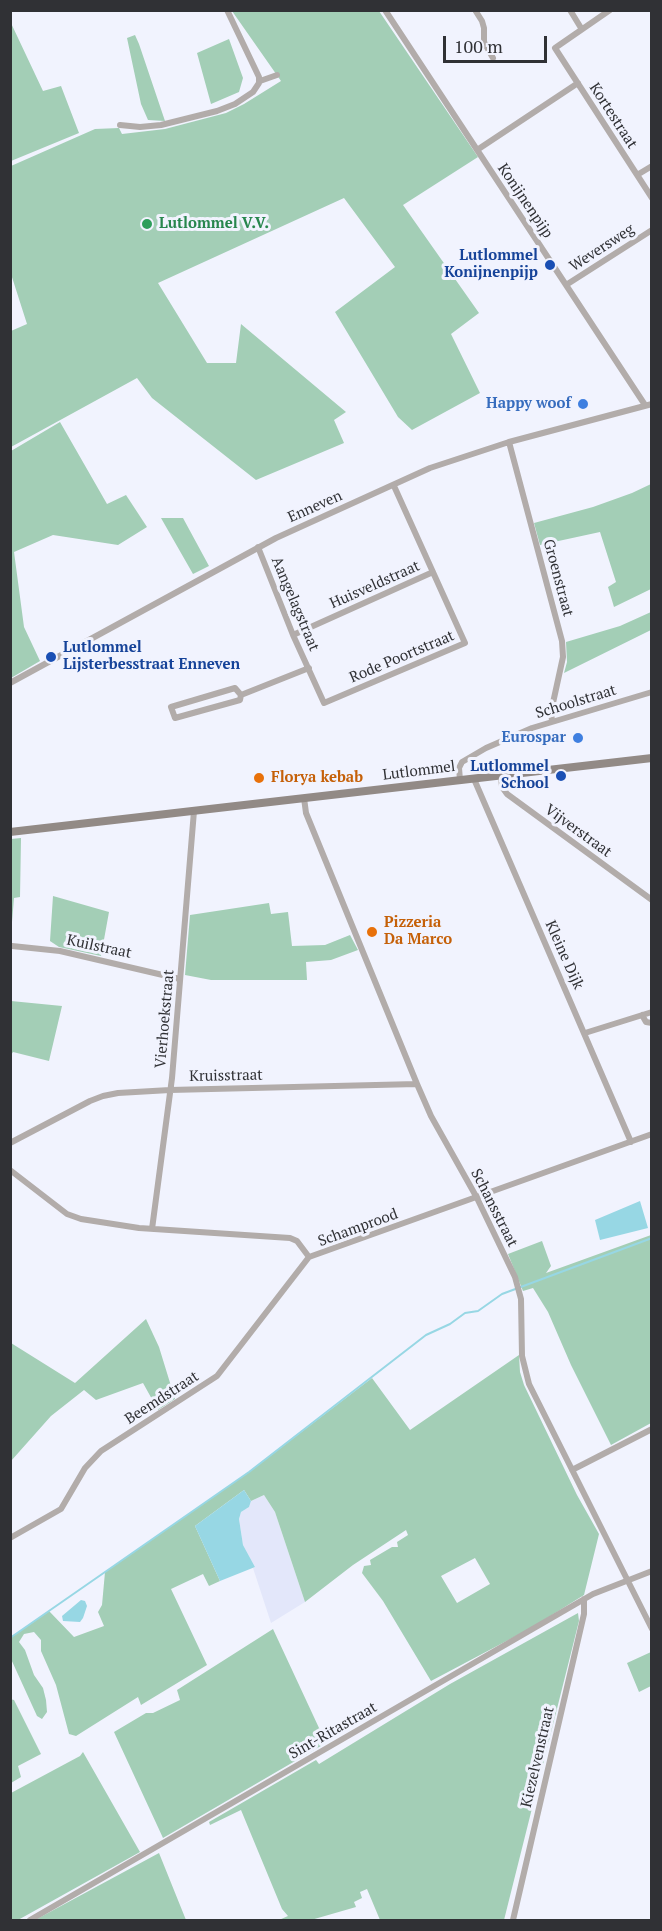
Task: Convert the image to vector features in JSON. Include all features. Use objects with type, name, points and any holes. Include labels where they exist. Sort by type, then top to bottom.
[{"type":"main road","name":"Lutlommel","points":[[10,832],[651,758]]},
{"type":"street","points":[[227,10],[260,81]]},
{"type":"street","name":"Konijnenpijp","points":[[385,10],[648,405]]},
{"type":"street","points":[[475,10],[484,28],[484,42],[493,58]]},
{"type":"street","points":[[570,10],[581,28],[610,10]]},
{"type":"street","name":"Kortestraat","points":[[581,28],[555,48],[651,198]]},
{"type":"street","points":[[120,125],[140,127],[162,125],[217,111],[247,97],[260,81],[278,75]]},
{"type":"street","points":[[477,150],[578,83]]},
{"type":"street","points":[[637,175],[651,166]]},
{"type":"street","name":"Weversweg","points":[[566,285],[651,230]]},
{"type":"street","name":"Enneven","points":[[10,683],[258,547],[450,460],[648,405]]},
{"type":"street","name":"Groenstraat","points":[[509,442],[562,641],[563,657],[551,712],[552,721]]},
{"type":"street","name":"Rode Poortstraat","points":[[309,668],[324,703],[465,643],[394,486]]},
{"type":"street","name":"Aangelagstraat","points":[[241,695],[235,688],[171,707],[175,718],[240,700],[241,695],[309,668],[293,635],[258,547]]},
{"type":"street","name":"Huisveldstraat","points":[[293,635],[433,573]]},
{"type":"street","name":"Schoolstraat","points":[[460,780],[459,768],[466,758],[523,731],[651,692]]},
{"type":"street","name":"Vijverstraat","points":[[501,776],[502,788],[507,794],[651,900]]},
{"type":"street","name":"Kleine Dijk","points":[[474,779],[631,1142]]},
{"type":"street","name":"Schansstraat","points":[[303,798],[306,813],[431,1116],[477,1197],[519,1288],[525,1374],[651,1629]]},
{"type":"street","name":"Vierhoekstraat","points":[[152,1229],[170,1089],[194,811]]},
{"type":"street","name":"Kuilstraat","points":[[12,946],[60,951],[180,979]]},
{"type":"street","points":[[585,1033],[651,1012]]},
{"type":"street","points":[[642,1015],[646,1022],[651,1023]]},
{"type":"street","name":"Kruisstraat","points":[[10,1143],[103,1096],[170,1089],[417,1084]]},
{"type":"street","name":"Schamprood","points":[[10,1170],[68,1214],[99,1223],[152,1229],[290,1238],[297,1241],[309,1257],[651,1134]]},
{"type":"street","name":"Beemdstraat","points":[[10,1538],[61,1509],[85,1468],[100,1452],[217,1376],[309,1257]]},
{"type":"street","points":[[572,1470],[651,1429]]},
{"type":"street","name":"Sint-Ritastraat","points":[[30,1920],[584,1599],[651,1571]]},
{"type":"street","name":"Kiezelvenstraat","points":[[513,1920],[584,1614],[584,1599]]},
{"type":"shaded area","points":[[264,1495],[275,1512],[305,1602],[271,1623],[253,1568],[255,1567],[243,1545],[239,1519],[241,1512],[249,1507],[251,1501]]},
{"type":"green space","name":"Lutlommel V.V.","points":[[232,11],[379,11],[478,157],[403,205],[479,313],[451,334],[480,393],[412,430],[398,417],[335,312],[395,267],[344,198],[158,283],[207,363],[236,363],[241,324],[346,412],[334,420],[344,443],[256,480],[152,398],[137,378],[11,447],[11,331],[27,324],[11,274],[11,166],[95,129],[119,128],[122,134],[165,129],[226,113],[281,81]]},
{"type":"green space","points":[[10,21],[43,91],[61,86],[79,133],[11,161]]},
{"type":"green space","points":[[135,35],[165,121],[148,120],[141,104],[127,38]]},
{"type":"green space","points":[[229,39],[243,78],[239,92],[211,104],[197,53]]},
{"type":"green space","points":[[60,422],[107,504],[126,495],[147,527],[118,545],[53,535],[14,552],[24,627],[40,661],[11,678],[11,451]]},
{"type":"green space","points":[[651,484],[651,589],[614,607],[608,587],[616,582],[600,532],[540,545],[534,523],[593,507]]},
{"type":"green space","points":[[161,518],[183,518],[209,566],[193,574]]},
{"type":"green space","points":[[651,612],[651,630],[564,673],[567,662],[566,642],[620,626]]},
{"type":"green space","points":[[21,838],[20,897],[14,898],[11,934],[11,839]]},
{"type":"green space","points":[[53,896],[109,912],[101,956],[59,947],[50,941]]},
{"type":"green space","points":[[269,903],[271,914],[288,912],[292,946],[325,945],[350,935],[358,950],[331,960],[306,962],[307,980],[211,980],[185,975],[190,915]]},
{"type":"green space","points":[[11,1001],[62,1006],[49,1061],[13,1052],[11,1055]]},
{"type":"green space","points":[[651,1235],[651,1423],[611,1445],[571,1365],[548,1312],[533,1288],[523,1291],[508,1254],[542,1241],[551,1266],[546,1273]]},
{"type":"green space","points":[[146,1319],[159,1347],[175,1399],[158,1410],[143,1383],[96,1400],[84,1390],[51,1416],[11,1461],[11,1343],[75,1383]]},
{"type":"green space","points":[[519,1355],[520,1372],[524,1385],[577,1495],[599,1534],[584,1595],[531,1628],[431,1681],[383,1601],[362,1573],[364,1566],[371,1565],[370,1560],[392,1547],[398,1547],[397,1542],[408,1535],[406,1530],[353,1565],[305,1602],[275,1512],[264,1495],[251,1501],[244,1490],[195,1526],[220,1581],[209,1586],[203,1574],[171,1589],[207,1665],[141,1705],[138,1697],[76,1736],[69,1734],[56,1685],[41,1651],[41,1640],[34,1632],[24,1634],[19,1642],[25,1650],[34,1675],[43,1688],[46,1700],[47,1712],[42,1719],[37,1716],[11,1659],[10,1638],[49,1611],[74,1637],[104,1626],[98,1612],[102,1605],[105,1572],[249,1472],[372,1378],[410,1430]],"holes":[[[475,1558],[490,1584],[457,1603],[441,1576]]]},
{"type":"green space","points":[[578,1613],[579,1621],[504,1920],[380,1920],[367,1889],[360,1892],[362,1898],[354,1902],[356,1907],[311,1920],[279,1920],[288,1916],[282,1909],[241,1810],[210,1825],[209,1822],[316,1760],[319,1764],[450,1684]]},
{"type":"green space","points":[[273,1629],[326,1743],[163,1838],[114,1732],[146,1713],[153,1713],[180,1700],[177,1690]]},
{"type":"green space","points":[[651,1652],[651,1686],[639,1692],[627,1663]]},
{"type":"green space","points":[[10,1699],[14,1700],[41,1754],[18,1766],[21,1777],[11,1783]]},
{"type":"green space","points":[[83,1752],[140,1852],[18,1920],[11,1920],[11,1793],[80,1756]]},
{"type":"green space","points":[[159,1853],[186,1920],[35,1920]]},
{"type":"water","points":[[640,1201],[648,1228],[600,1240],[595,1220]]},
{"type":"water","points":[[244,1490],[251,1501],[249,1507],[241,1512],[239,1519],[243,1545],[255,1567],[220,1581],[195,1526]]},
{"type":"water","points":[[81,1600],[85,1601],[87,1606],[80,1622],[63,1621],[62,1616]]},
{"type":"waterway","points":[[10,1638],[249,1472],[426,1335],[450,1324],[465,1313],[478,1311],[502,1294],[652,1238]]},
{"type":"place","name":"Lutlommel V.V.","points":[[147,224]]},
{"type":"place","name":"Lutlommel Konijnenpijp","points":[[550,265]]},
{"type":"place","name":"Happy woof","points":[[583,404]]},
{"type":"place","name":"Lutlommel Lijsterbesstraat Enneven","points":[[51,657]]},
{"type":"place","name":"Eurospar","points":[[578,738]]},
{"type":"place","name":"Lutlommel School","points":[[561,776]]},
{"type":"place","name":"Florya kebab","points":[[259,778]]},
{"type":"place","name":"Pizzeria Da Marco","points":[[372,932]]}]
